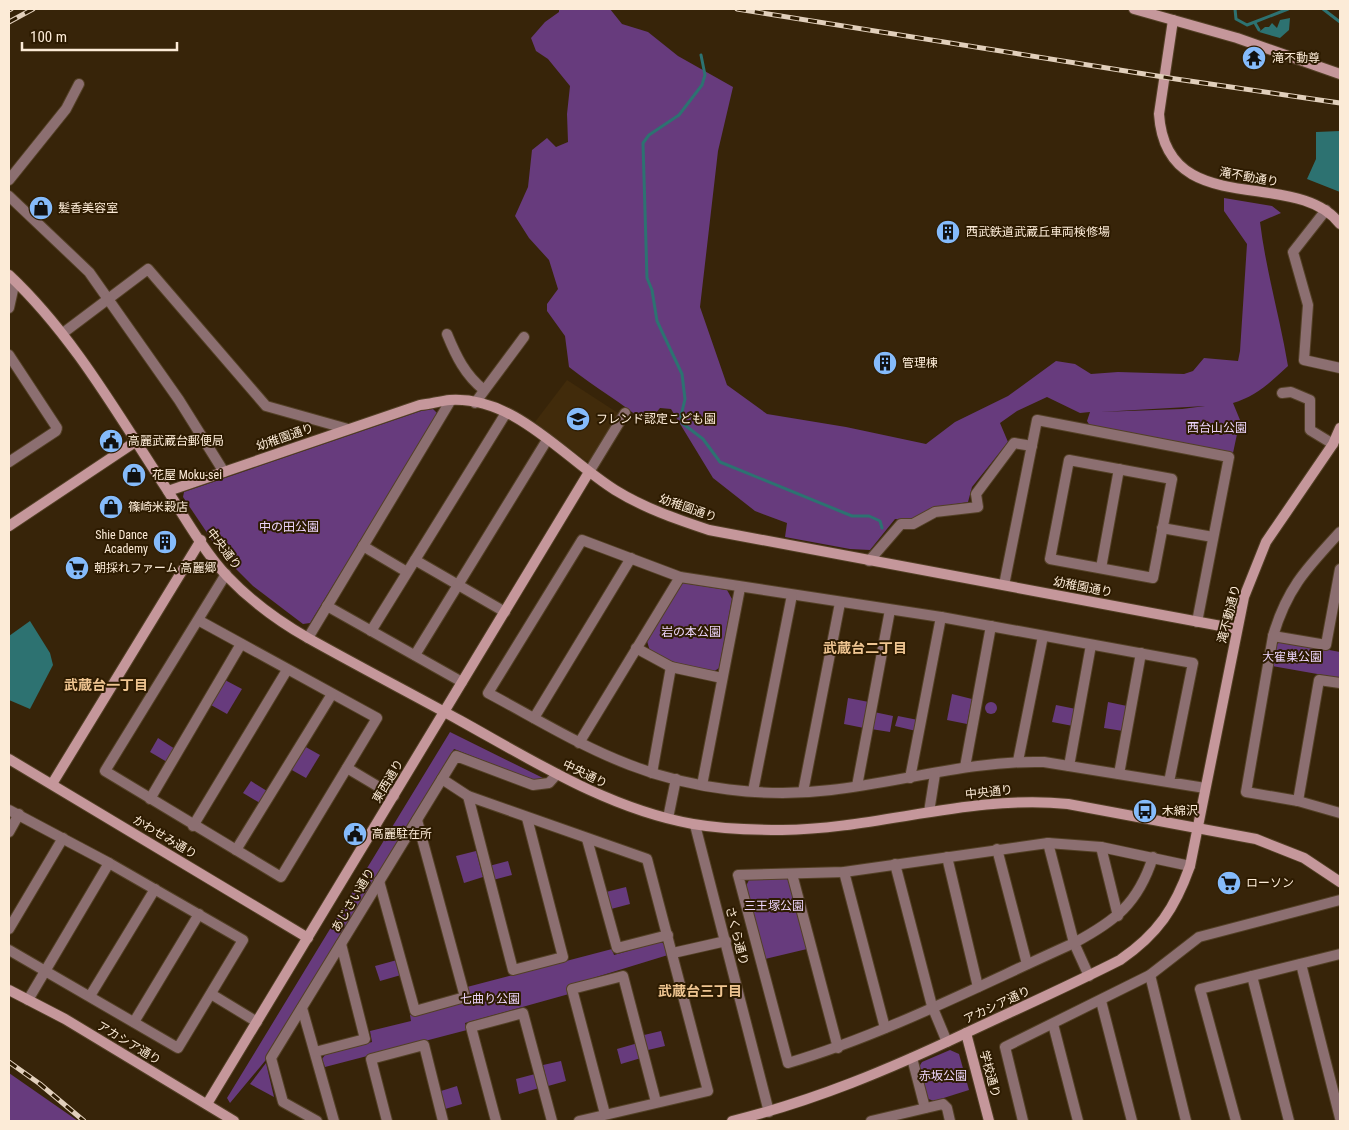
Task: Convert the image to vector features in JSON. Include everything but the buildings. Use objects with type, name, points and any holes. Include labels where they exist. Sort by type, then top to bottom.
[{"type":"street","points":[[1134,9],[1238,38],[1340,74]]},
{"type":"street","name":"滝不動通り","points":[[1173,20],[1159,114],[1160,128],[1170,152],[1194,174],[1208,182],[1294,198],[1326,210],[1340,224]]},
{"type":"street","points":[[9,180],[66,109],[79,84]]},
{"type":"street","points":[[9,196],[89,272],[179,400],[224,472]]},
{"type":"street","points":[[1326,210],[1293,252],[1308,305],[1304,360],[1340,368]]},
{"type":"street","points":[[63,334],[148,268],[266,406],[348,429]]},
{"type":"street","points":[[9,308],[12,278]]},
{"type":"street","name":"中央通り","points":[[12,278],[63,334],[201,540],[226,574],[280,621],[308,638],[597,794],[668,818],[696,825],[745,829],[816,829],[990,803],[1044,801],[1256,839],[1304,858],[1340,882]]},
{"type":"street","points":[[446,334],[460,365],[474,382],[484,390]]},
{"type":"street","points":[[475,403],[524,337]]},
{"type":"street","points":[[9,355],[57,428],[56,431],[9,462]]},
{"type":"street","points":[[1282,393],[1291,392],[1310,400],[1310,430],[1332,444]]},
{"type":"street","points":[[308,638],[451,400]]},
{"type":"street","name":"幼稚園通り","points":[[168,491],[420,406],[451,400],[475,403],[506,412],[590,472],[638,503],[672,518],[709,530],[1236,629]]},
{"type":"street","points":[[371,631],[506,412]]},
{"type":"street","points":[[590,472],[626,413]]},
{"type":"street","points":[[1004,585],[1036,420],[1229,457],[1197,622]]},
{"type":"street","name":"滝不動通り","points":[[1197,828],[1244,597],[1266,542],[1332,444],[1340,428]]},
{"type":"street","points":[[416,655],[547,440]]},
{"type":"street","points":[[9,526],[135,442]]},
{"type":"street","points":[[869,561],[901,524],[913,524],[935,512],[978,507],[976,494],[1014,443],[1032,446]]},
{"type":"street","points":[[1069,460],[1120,469],[1172,479],[1153,578],[1050,559],[1069,460]]},
{"type":"street","points":[[1101,568],[1120,469]]},
{"type":"street","name":"東西通り","points":[[207,1104],[590,472]]},
{"type":"street","points":[[1162,528],[1213,538]]},
{"type":"street","points":[[1340,532],[1294,585],[1279,615],[1273,636],[1246,792],[1298,801],[1340,813]]},
{"type":"street","points":[[52,784],[201,540]]},
{"type":"street","points":[[1169,782],[1193,663],[941,617],[740,588],[680,577],[582,540],[488,693],[579,743],[652,772],[702,785],[753,791],[803,792],[910,778],[964,767],[1018,761],[1069,766],[1205,788]]},
{"type":"street","points":[[363,546],[407,572]]},
{"type":"street","points":[[534,718],[631,558]]},
{"type":"street","points":[[415,560],[505,612]]},
{"type":"street","points":[[1273,636],[1326,645],[1340,568]]},
{"type":"street","points":[[198,620],[376,718],[281,877],[105,771],[226,574]]},
{"type":"street","points":[[579,743],[680,577]]},
{"type":"street","points":[[702,785],[740,588]]},
{"type":"street","points":[[753,791],[792,595]]},
{"type":"street","points":[[803,792],[840,602]]},
{"type":"street","points":[[327,606],[462,682]]},
{"type":"street","points":[[857,786],[890,610]]},
{"type":"street","points":[[910,778],[941,617]]},
{"type":"street","points":[[964,767],[991,626]]},
{"type":"street","points":[[1018,761],[1043,636]]},
{"type":"street","points":[[150,798],[241,644]]},
{"type":"street","points":[[1069,766],[1091,645]]},
{"type":"street","points":[[636,648],[671,667],[722,678]]},
{"type":"street","points":[[1119,774],[1141,654]]},
{"type":"street","points":[[652,772],[671,667]]},
{"type":"street","points":[[194,826],[287,670]]},
{"type":"street","points":[[1298,801],[1319,680],[1340,683]]},
{"type":"street","points":[[236,850],[332,694]]},
{"type":"street","name":"あじさい通り","points":[[317,1121],[282,1102],[271,1058],[456,756],[533,785],[549,784],[557,774]]},
{"type":"street","name":"かわせみ通り","points":[[9,759],[308,938]]},
{"type":"street","points":[[347,768],[394,796]]},
{"type":"street","points":[[929,812],[935,774]]},
{"type":"street","points":[[442,779],[468,796],[647,859],[708,1090],[579,1121]]},
{"type":"street","points":[[668,818],[676,779]]},
{"type":"street","points":[[468,796],[513,970],[563,957],[527,818]]},
{"type":"street","points":[[9,810],[109,863],[244,940],[178,1048],[9,950]]},
{"type":"street","points":[[9,832],[19,814]]},
{"type":"street","points":[[379,881],[414,1011],[465,997],[417,820]]},
{"type":"street","name":"さくら通り","points":[[696,825],[769,1112]]},
{"type":"street","name":"アカシア通り","points":[[732,1121],[769,1112],[840,1088],[912,1058],[1089,976],[1138,947],[1165,920],[1181,892],[1190,866],[1197,828]]},
{"type":"street","points":[[9,929],[63,838]]},
{"type":"street","points":[[587,839],[617,948],[668,934]]},
{"type":"street","points":[[1153,857],[1148,874],[1136,897],[1118,916],[1074,943],[838,1048],[788,1063],[738,875],[844,872],[1048,843],[1101,847],[1153,857],[1190,866]]},
{"type":"street","points":[[1048,843],[1074,943],[1089,976]]},
{"type":"street","points":[[1101,847],[1118,916]]},
{"type":"street","points":[[997,849],[1027,964]]},
{"type":"street","points":[[947,857],[978,987]]},
{"type":"street","points":[[28,1000],[109,863]]},
{"type":"street","points":[[895,864],[932,1006],[947,1042]]},
{"type":"street","points":[[844,872],[885,1028]]},
{"type":"street","points":[[792,874],[838,1048]]},
{"type":"street","points":[[90,996],[155,889]]},
{"type":"street","points":[[1023,1121],[1005,1047],[1150,975],[1199,937],[1340,900]]},
{"type":"street","points":[[134,1022],[200,914]]},
{"type":"street","points":[[672,953],[726,942]]},
{"type":"street","points":[[315,1052],[366,1038],[340,944]]},
{"type":"street","points":[[1236,1121],[1200,989],[1340,954]]},
{"type":"street","points":[[1301,964],[1340,1118]]},
{"type":"street","points":[[1150,975],[1186,1121]]},
{"type":"street","points":[[605,1114],[572,989],[623,976],[656,1102]]},
{"type":"street","points":[[1252,976],[1289,1121]]},
{"type":"street","name":"アカシア通り","points":[[9,990],[65,1019],[234,1121]]},
{"type":"street","points":[[211,994],[257,1022]]},
{"type":"street","points":[[1101,1001],[1132,1121]]},
{"type":"street","points":[[302,1008],[334,1121]]},
{"type":"street","points":[[496,1121],[471,1027],[523,1013],[552,1121]]},
{"type":"street","points":[[1053,1024],[1078,1121]]},
{"type":"street","name":"学校通り","points":[[966,1033],[989,1121]]},
{"type":"street","points":[[387,1121],[371,1059],[424,1045],[443,1121]]},
{"type":"street","points":[[912,1058],[924,1108]]},
{"type":"street","points":[[871,1121],[899,1118],[924,1108],[943,1104],[947,1108],[950,1121]]},
{"type":"shaded area","name":"フレンド認定こども園","points":[[567,380],[621,415],[591,461],[586,461],[535,422]]},
{"type":"green space","name":"西台山公園","points":[[559,9],[610,9],[622,24],[648,32],[678,56],[733,87],[718,151],[700,307],[727,385],[767,414],[846,427],[926,444],[955,422],[1008,396],[1056,361],[1075,364],[1091,374],[1118,372],[1184,374],[1193,371],[1204,358],[1238,361],[1247,244],[1224,211],[1224,198],[1272,206],[1281,213],[1260,222],[1288,366],[1256,393],[1233,403],[1240,420],[1233,453],[1090,426],[1087,421],[1090,412],[1080,413],[1047,397],[1017,411],[1000,423],[1008,442],[972,487],[968,502],[932,508],[911,520],[895,519],[870,550],[850,549],[785,537],[787,523],[755,511],[713,478],[671,409],[660,408],[647,424],[569,367],[565,336],[547,311],[547,304],[558,289],[549,260],[529,238],[515,216],[528,187],[532,150],[547,138],[556,147],[568,142],[567,114],[570,86],[548,59],[536,51],[531,38],[545,22],[559,12]],"holes":[[[1205,406],[1182,409],[1100,412]]]},
{"type":"green space","name":"中の田公園","points":[[433,409],[438,414],[310,623],[303,624],[253,586],[222,555],[183,497],[184,492],[421,411]]},
{"type":"green space","name":"岩の本公園","points":[[683,583],[727,590],[732,599],[719,668],[713,672],[676,664],[650,651],[646,638],[677,586]]},
{"type":"green space","name":"大寉巣公園","points":[[1281,641],[1340,652],[1340,678],[1272,666],[1276,645]]},
{"type":"green space","points":[[225,680],[242,689],[227,714],[211,705]]},
{"type":"green space","points":[[952,694],[972,699],[967,724],[947,720]]},
{"type":"green space","points":[[848,698],[869,702],[864,728],[844,724]]},
{"type":"green space","points":[[991,702],[997,708],[991,714],[985,708]]},
{"type":"green space","points":[[1108,702],[1127,706],[1123,731],[1104,728]]},
{"type":"green space","points":[[1056,705],[1076,709],[1073,726],[1052,722]]},
{"type":"green space","points":[[874,712],[893,716],[890,732],[871,729]]},
{"type":"green space","points":[[898,716],[918,720],[916,731],[895,726]]},
{"type":"green space","points":[[450,732],[543,778],[538,782],[454,749],[265,1061],[230,1103],[227,1098]]},
{"type":"green space","points":[[158,738],[175,749],[167,762],[150,752]]},
{"type":"green space","points":[[304,746],[320,755],[306,778],[290,769]]},
{"type":"green space","points":[[251,781],[267,791],[260,803],[243,793]]},
{"type":"green space","points":[[476,851],[483,877],[464,883],[456,856]]},
{"type":"green space","points":[[508,861],[512,875],[493,880],[489,866]]},
{"type":"green space","name":"三王塚公園","points":[[785,878],[790,881],[807,949],[765,959],[746,886],[749,880]]},
{"type":"green space","points":[[626,887],[630,904],[611,909],[606,892]]},
{"type":"green space","name":"七曲り公園","points":[[660,942],[665,944],[668,955],[567,986],[569,994],[465,1023],[467,1030],[325,1067],[322,1059],[325,1055],[372,1042],[370,1031],[411,1021],[410,1015],[471,1001],[467,987],[612,949],[614,955]]},
{"type":"green space","points":[[397,960],[401,975],[380,981],[375,966]]},
{"type":"green space","points":[[661,1031],[665,1046],[648,1050],[644,1035]]},
{"type":"green space","points":[[638,1043],[641,1058],[621,1064],[617,1049]]},
{"type":"green space","name":"赤坂公園","points":[[950,1050],[959,1054],[969,1090],[934,1101],[926,1098],[919,1067],[922,1062]]},
{"type":"green space","points":[[561,1061],[566,1081],[548,1086],[543,1065]]},
{"type":"green space","points":[[266,1063],[274,1097],[250,1084]]},
{"type":"green space","points":[[9,1073],[78,1121],[9,1121]]},
{"type":"green space","points":[[535,1074],[539,1088],[519,1094],[516,1079]]},
{"type":"green space","points":[[457,1086],[462,1104],[445,1109],[441,1091]]},
{"type":"water","points":[[1290,18],[1289,30],[1280,38],[1259,32],[1265,27],[1269,27],[1272,23],[1277,28],[1280,20]]},
{"type":"water","points":[[1340,131],[1340,192],[1307,179],[1316,159],[1316,132]]},
{"type":"water","points":[[30,621],[50,653],[53,665],[30,709],[9,700],[9,636]]},
{"type":"waterway","points":[[1235,9],[1236,19],[1247,25],[1288,9]]},
{"type":"waterway","points":[[1323,9],[1340,22]]},
{"type":"waterway","points":[[1255,23],[1259,30]]},
{"type":"waterway","points":[[701,55],[705,75],[702,85],[679,115],[649,135],[643,143],[647,278],[652,290],[657,321],[682,374],[685,399],[681,416],[682,423],[703,439],[720,462],[852,516],[869,516],[880,521],[882,528]]},
{"type":"railway","points":[[9,22],[33,9]]},
{"type":"railway","points":[[737,9],[1176,79],[1340,103]]},
{"type":"railway","points":[[9,1062],[40,1084],[84,1121]]},
{"type":"place","name":"滝不動尊","points":[[1254,58]]},
{"type":"place","name":"髪香美容室","points":[[41,208]]},
{"type":"place","name":"西武鉄道武蔵丘車両検修場","points":[[948,232]]},
{"type":"place","name":"管理棟","points":[[885,363]]},
{"type":"place","name":"フレンド認定こども園","points":[[578,419]]},
{"type":"place","name":"高麗武蔵台郵便局","points":[[111,441]]},
{"type":"place","name":"花屋 Moku-sei","points":[[134,475]]},
{"type":"place","name":"篠崎米穀店","points":[[111,507]]},
{"type":"place","name":"Shie Dance Academy","points":[[165,542]]},
{"type":"place","name":"朝採れファーム 高麗郷","points":[[77,568]]},
{"type":"place","name":"木綿沢","points":[[1145,811]]},
{"type":"place","name":"高麗駐在所","points":[[355,834]]},
{"type":"place","name":"ローソン","points":[[1229,883]]},
{"type":"district","name":"武蔵台二丁目","points":[[865,648]]},
{"type":"district","name":"武蔵台一丁目","points":[[106,685]]},
{"type":"district","name":"武蔵台三丁目","points":[[700,991]]}]
